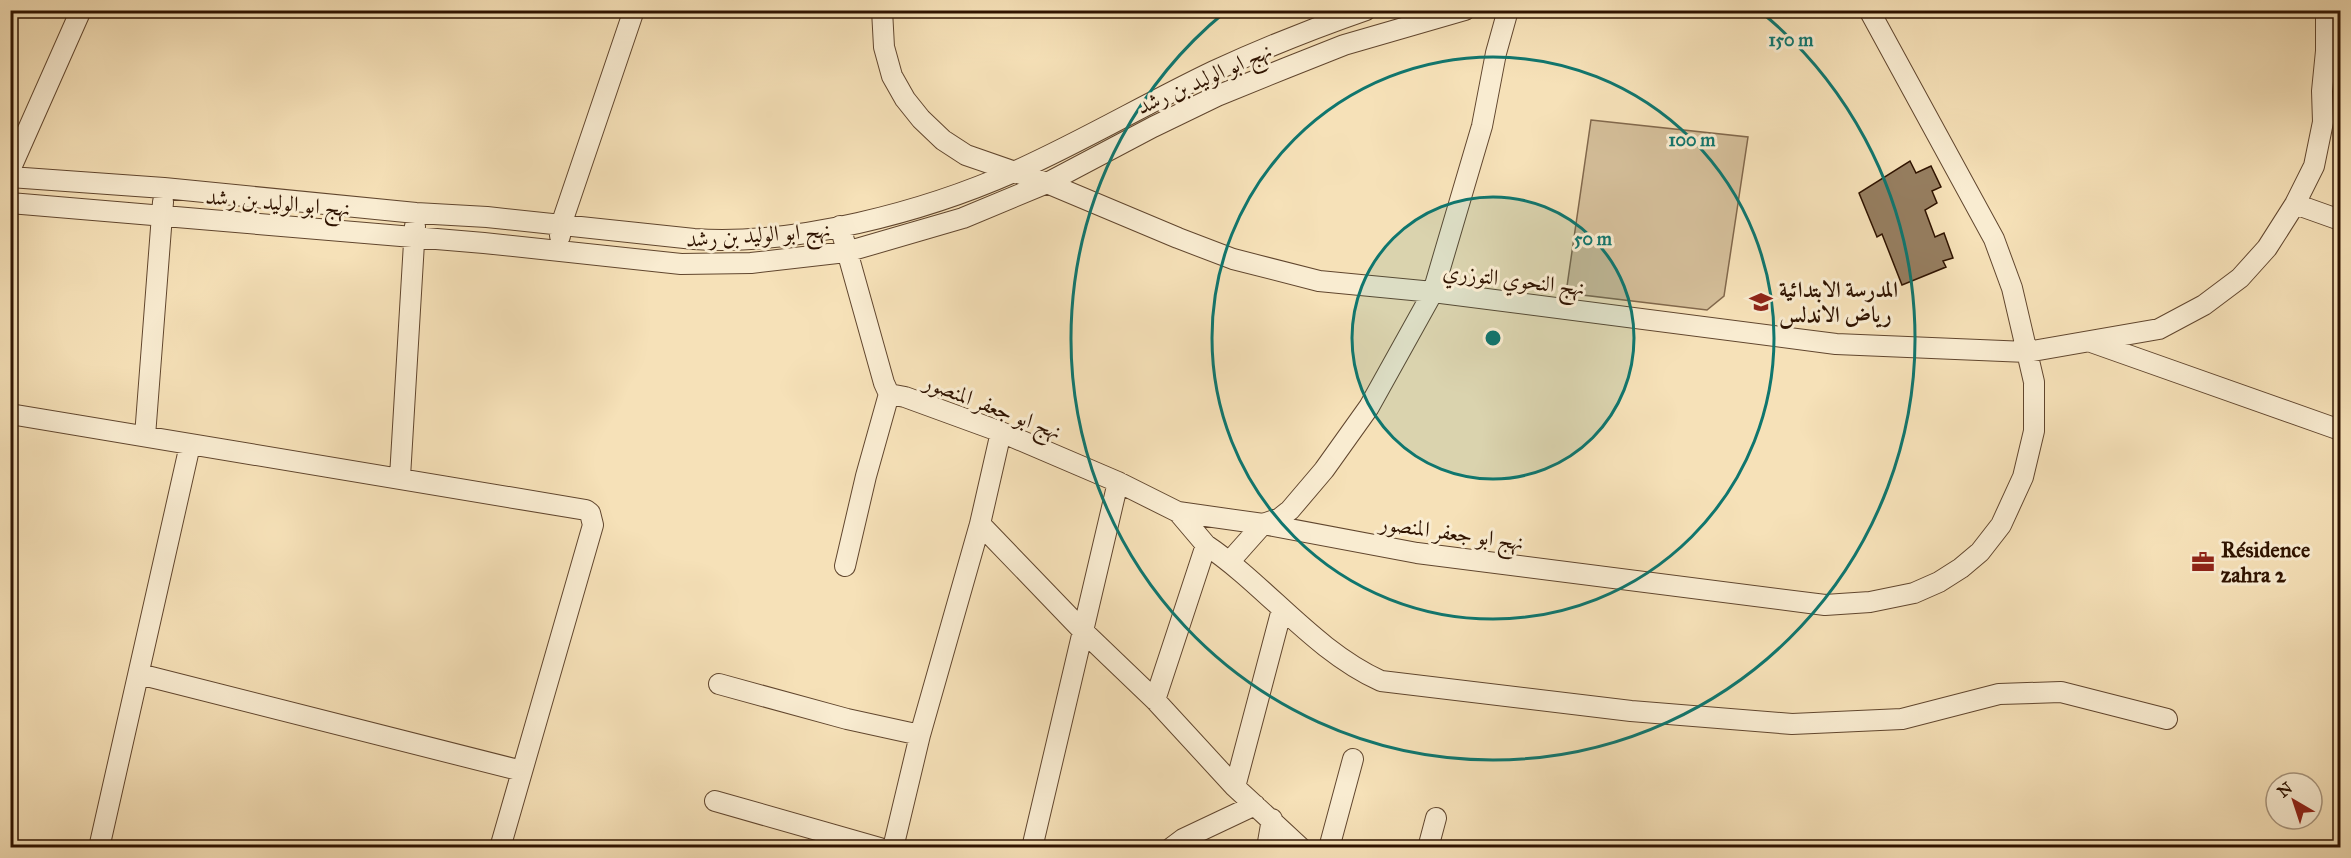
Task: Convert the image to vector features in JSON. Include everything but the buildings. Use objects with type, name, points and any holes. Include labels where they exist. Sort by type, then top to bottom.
[{"type":"street","points":[[10,170],[81,10]]},
{"type":"street","points":[[558,250],[561,225],[634,10]]},
{"type":"street","name":"نهج النحوي التوزري","points":[[882,10],[884,47],[892,76],[905,99],[921,119],[943,140],[966,155],[1047,183],[1233,259],[1319,281],[1433,292],[1836,344],[2026,352],[2159,329],[2204,305],[2240,278],[2260,256],[2295,204],[2314,166],[2323,122],[2322,91],[2326,51],[2326,10]]},
{"type":"street","name":"نهج ابو الوليد بن رشد","points":[[10,177],[165,188],[724,241],[756,239],[840,226],[897,213],[958,194],[1014,172],[1215,71],[1280,42],[1366,10]]},
{"type":"street","name":"نهج ابو الوليد بن رشد","points":[[10,203],[558,250],[681,264],[715,265],[846,252],[963,218],[1047,183],[1217,96],[1344,45],[1465,10]]},
{"type":"street","points":[[1230,561],[1263,524],[1280,518],[1290,510],[1324,470],[1369,407],[1433,292],[1482,126],[1496,53],[1508,10]]},
{"type":"street","name":"نهج ابو جعفر المنصور","points":[[840,226],[889,394],[905,397],[1001,432],[1118,482],[1178,512],[1263,524],[1417,553],[1825,605],[1889,599],[1931,586],[1961,568],[1980,552],[2001,525],[2023,477],[2034,431],[2034,382],[2012,288],[1994,239],[1869,10]]},
{"type":"street","points":[[145,436],[161,215],[165,188]]},
{"type":"street","points":[[2295,204],[2340,220]]},
{"type":"street","points":[[400,477],[416,213]]},
{"type":"street","points":[[2089,341],[2340,430]]},
{"type":"street","points":[[845,566],[866,476],[889,394]]},
{"type":"street","points":[[10,414],[190,445],[400,477],[586,510],[592,516],[593,525],[500,848]]},
{"type":"street","points":[[893,848],[920,735],[980,524],[1001,432]]},
{"type":"street","points":[[99,848],[190,445]]},
{"type":"street","points":[[1032,848],[1118,482]]},
{"type":"street","points":[[1178,512],[1206,545],[1230,561],[1282,609],[1354,668],[1381,681],[1631,711],[1792,724],[1902,719],[1999,694],[2061,692],[2167,719]]},
{"type":"street","points":[[980,524],[1083,631],[1155,700],[1235,787],[1272,819],[1300,848]]},
{"type":"street","points":[[1155,700],[1206,545]]},
{"type":"street","points":[[1235,787],[1282,609]]},
{"type":"street","points":[[139,674],[522,771]]},
{"type":"street","points":[[719,684],[847,719],[920,735]]},
{"type":"street","points":[[1329,848],[1353,759]]},
{"type":"street","points":[[715,801],[880,848]]},
{"type":"street","points":[[1171,848],[1183,839],[1255,805]]},
{"type":"street","points":[[1428,848],[1436,818]]},
{"type":"street","points":[[1267,848],[1272,819]]},
{"type":"shaded area","points":[[1591,120],[1748,137],[1724,296],[1707,310],[1566,293]]},
{"type":"place","name":"المدرسة الابتدائية رياض الاندلس","points":[[1761,302]]},
{"type":"place","name":"Résidence zahra 2","points":[[2203,562]]}]
